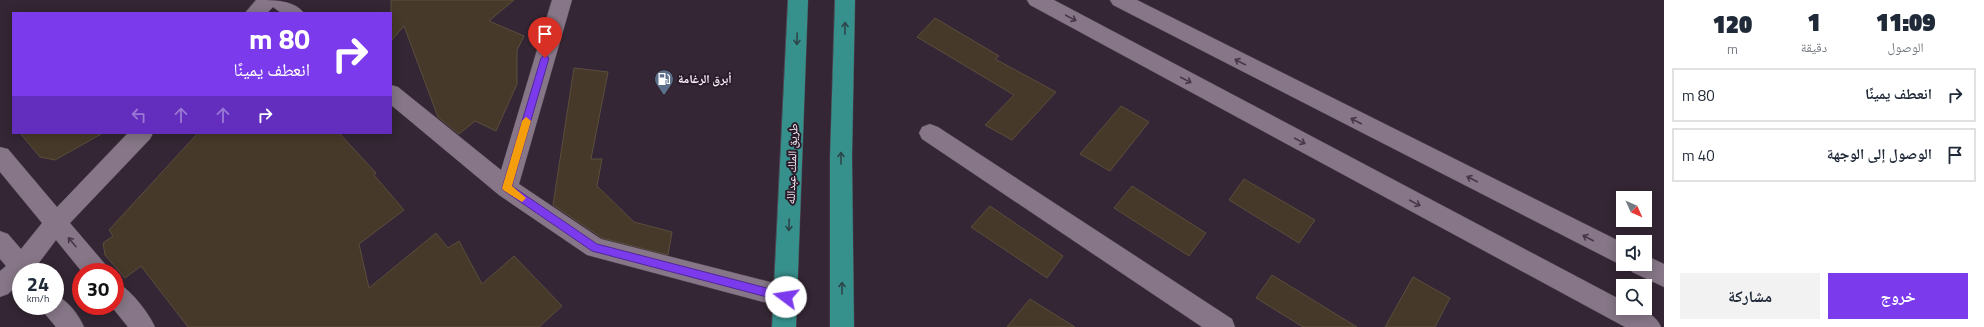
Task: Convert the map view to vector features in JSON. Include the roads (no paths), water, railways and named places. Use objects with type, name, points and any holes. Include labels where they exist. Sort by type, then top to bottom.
[{"type":"highway","name":"طريق الملك عبدالله","points":[[784,327],[798,0]]},
{"type":"highway","points":[[842,327],[841,157],[845,0]]},
{"type":"street","points":[[257,12],[268,0]]},
{"type":"street","points":[[278,0],[293,12]]},
{"type":"street","points":[[506,188],[562,0]]},
{"type":"street","points":[[1037,0],[1649,327]]},
{"type":"street","points":[[1120,0],[1616,251]]},
{"type":"street","points":[[392,94],[506,188],[595,248],[786,297]]},
{"type":"street","points":[[930,133],[1223,327]]},
{"type":"street","points":[[28,263],[56,224],[141,134]]},
{"type":"street","points":[[0,156],[89,263]]},
{"type":"street","points":[[0,241],[17,263]]},
{"type":"street","points":[[1652,270],[1664,276]]},
{"type":"street","points":[[0,286],[12,278]]},
{"type":"street","points":[[124,305],[143,327]]},
{"type":"street","points":[[62,315],[72,327]]},
{"type":"place","name":"أبرق الرغامة","points":[[664,96]]}]
